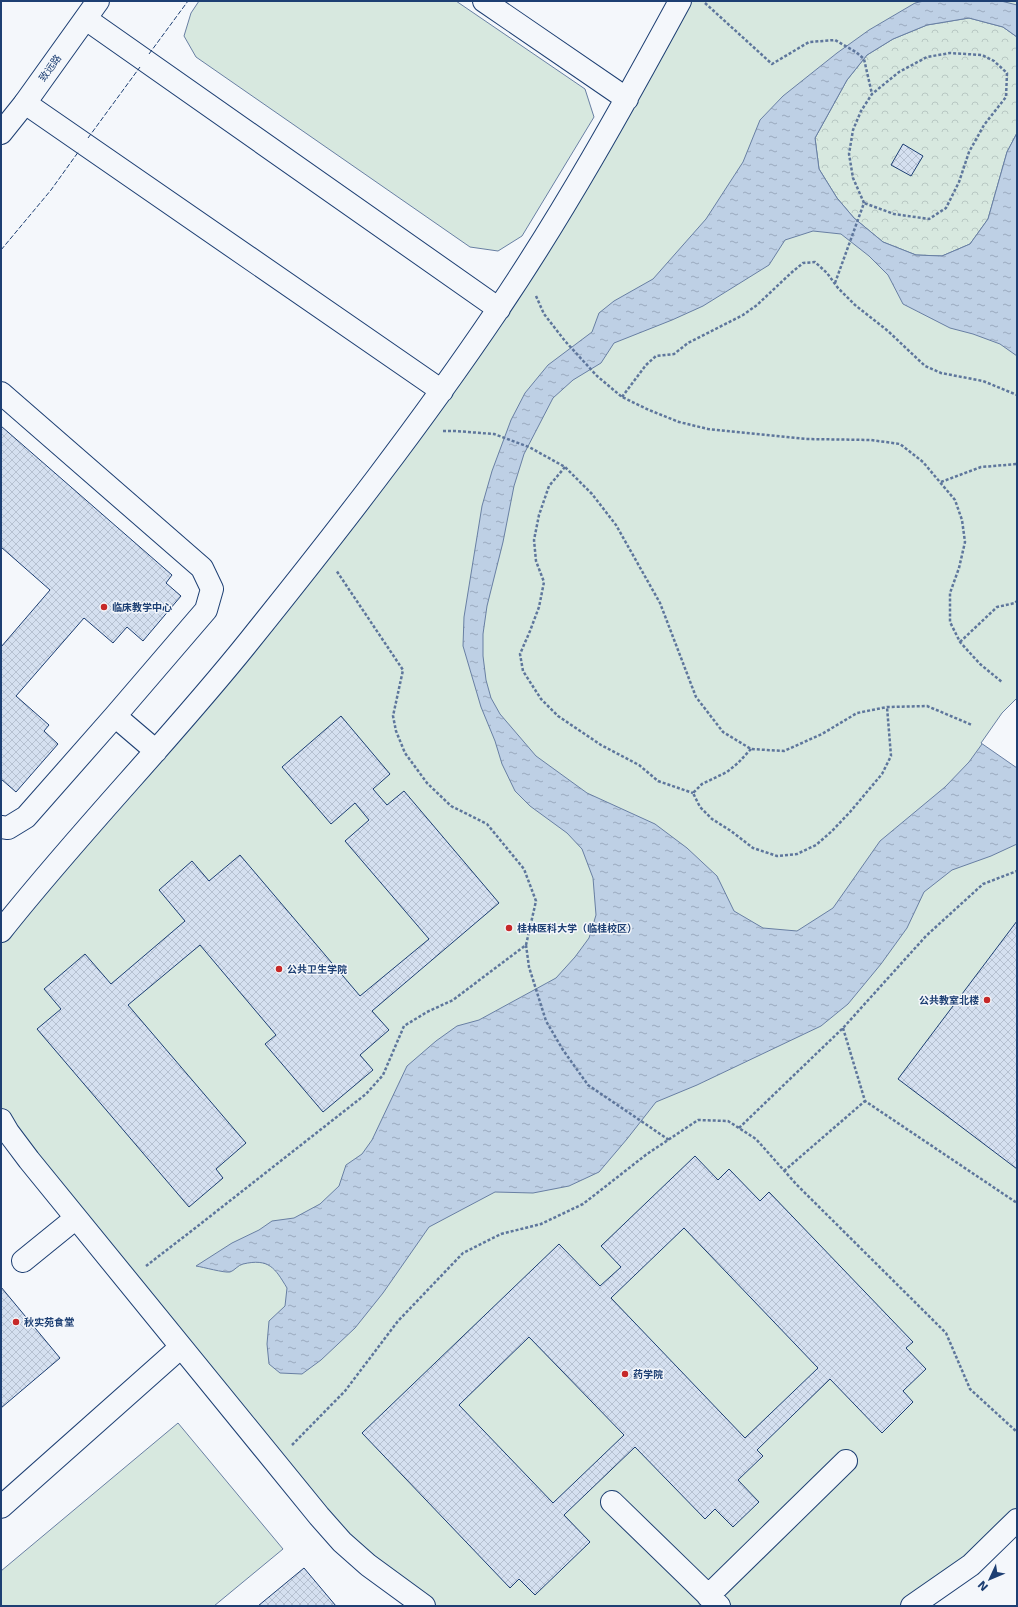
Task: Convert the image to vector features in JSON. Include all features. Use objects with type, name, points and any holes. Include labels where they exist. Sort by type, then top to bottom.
[{"type":"street","name":"致远路","points":[[1,133],[25,104],[98,1]]},
{"type":"street","points":[[484,1],[627,99]]},
{"type":"street","points":[[1,932],[62,858],[206,693],[322,549],[411,434],[524,270],[627,99],[680,1]]},
{"type":"street","points":[[86,19],[498,309]]},
{"type":"street","points":[[25,104],[442,391]]},
{"type":"street","points":[[1,394],[202,568],[212,589],[206,610],[116,716],[26,817],[8,828],[1,827]]},
{"type":"street","points":[[116,716],[156,751]]},
{"type":"street","points":[[1,1120],[29,1160],[275,1463],[342,1542],[416,1604]]},
{"type":"street","points":[[23,1261],[76,1218]]},
{"type":"street","points":[[1,1507],[181,1347]]},
{"type":"street","points":[[612,1502],[713,1601],[846,1461]]},
{"type":"street","points":[[912,1606],[971,1565],[1017,1520]]},
{"type":"path","points":[[703,1],[772,64],[809,42],[835,40],[856,52],[864,59],[872,94]]},
{"type":"path","points":[[835,283],[864,203],[853,178],[849,154],[853,130],[861,111],[872,94],[899,72],[927,58],[950,53],[982,55],[994,61],[1007,73],[1006,97],[984,125],[969,152],[959,182],[946,208],[929,219],[894,214],[864,203]]},
{"type":"path","points":[[622,397],[646,365],[656,356],[674,354],[688,342],[743,315],[757,305],[803,263],[815,262],[827,273],[855,305],[888,331],[925,366],[941,373],[983,381],[1017,395]]},
{"type":"path","points":[[524,270],[544,314],[565,341],[597,376],[622,397],[649,410],[679,422],[708,429],[806,439],[871,440],[900,444],[923,462],[955,500],[962,520],[965,542],[959,568],[950,593],[950,622],[960,642],[980,664],[1002,682]]},
{"type":"path","points":[[411,434],[455,430],[494,434],[529,447],[565,467],[592,494],[616,525],[634,555],[660,603],[696,697],[723,732],[751,749],[784,751],[822,734],[857,713],[887,707],[927,706],[972,725]]},
{"type":"path","points":[[941,482],[981,467],[1017,464]]},
{"type":"path","points":[[565,467],[549,486],[539,515],[534,540],[536,561],[544,582],[539,607],[520,654],[524,671],[541,699],[558,716],[601,745],[639,765],[658,781],[693,793],[700,806],[712,819],[732,831],[753,848],[777,856],[797,854],[816,845],[850,812],[882,774],[892,756],[887,707]]},
{"type":"path","points":[[322,549],[403,670],[393,716],[396,731],[405,752],[427,783],[451,806],[487,824],[524,869],[536,901],[526,945],[529,966],[546,1021],[563,1050],[588,1085],[669,1140]]},
{"type":"path","points":[[960,642],[997,607],[1015,603],[1017,601]]},
{"type":"path","points":[[693,793],[702,784],[728,772],[751,749]]},
{"type":"path","points":[[739,1128],[843,1028],[926,936],[983,884],[1017,871]]},
{"type":"path","points":[[126,1280],[194,1229],[366,1094],[383,1075],[404,1026],[427,1012],[453,1000],[526,945]]},
{"type":"path","points":[[843,1028],[865,1101],[1017,1203]]},
{"type":"path","points":[[784,1171],[865,1101]]},
{"type":"path","points":[[275,1463],[344,1391],[398,1321],[463,1253],[501,1234],[541,1224],[584,1204],[647,1154],[698,1120],[728,1121],[756,1139],[796,1184],[946,1333],[970,1389],[1017,1432]]},
{"type":"green space","points":[[199,1],[456,1],[585,89],[594,117],[522,236],[498,251],[470,247],[196,57],[184,36],[191,13]]},
{"type":"green space","name":"桂林医科大学（临桂校区）","points":[[680,1],[1017,1],[1017,1520],[912,1606],[424,1606],[368,1565],[1,1120],[1,931],[411,434]]},
{"type":"green space","points":[[969,18],[1003,27],[1017,37],[1017,133],[1007,152],[988,219],[970,244],[942,256],[916,255],[883,242],[854,218],[837,198],[819,169],[815,138],[847,80],[867,55],[893,39],[927,25]]},
{"type":"green space","points":[[178,1423],[283,1549],[214,1606],[1,1606],[1,1571]]},
{"type":"water","points":[[924,1],[1001,1],[1017,5],[1017,37],[1003,27],[969,18],[927,25],[893,39],[867,55],[847,80],[815,138],[819,169],[837,198],[854,218],[883,242],[916,255],[942,256],[970,244],[988,219],[1007,152],[1017,133],[1017,356],[1000,344],[973,334],[950,328],[903,304],[888,275],[869,256],[841,234],[813,231],[785,240],[769,265],[703,306],[614,343],[601,363],[573,380],[553,398],[524,454],[514,486],[503,542],[487,606],[483,634],[483,656],[486,680],[491,698],[500,714],[536,756],[587,793],[655,824],[687,848],[717,876],[734,911],[763,928],[797,931],[833,908],[880,841],[945,787],[969,762],[1003,715],[1017,700],[1017,844],[991,856],[952,870],[924,892],[907,928],[881,964],[848,1004],[821,1026],[697,1085],[656,1102],[599,1172],[569,1186],[533,1193],[495,1192],[429,1227],[383,1293],[355,1328],[321,1360],[302,1374],[280,1373],[269,1364],[267,1344],[269,1321],[285,1306],[287,1288],[279,1275],[270,1266],[259,1262],[241,1265],[230,1272],[196,1266],[232,1243],[259,1230],[272,1221],[294,1218],[320,1204],[339,1186],[346,1165],[362,1154],[372,1140],[407,1066],[436,1041],[457,1026],[479,1020],[556,978],[575,957],[589,938],[596,915],[593,878],[582,849],[567,833],[530,806],[515,791],[502,764],[495,741],[481,707],[463,646],[464,617],[482,506],[492,471],[511,420],[525,393],[548,365],[592,332],[599,313],[614,301],[653,279],[706,219],[743,162],[760,120],[783,96],[837,53],[869,30],[915,3]]},
{"type":"pier","points":[[1017,698],[1017,768],[981,743],[1002,713]]},
{"type":"building","points":[[903,144],[923,156],[911,176],[891,165]]},
{"type":"building","name":"临床教学中心","points":[[1,426],[172,575],[166,583],[181,596],[143,641],[127,627],[113,643],[84,618],[16,696],[49,725],[44,731],[58,744],[16,792],[1,779],[1,647],[50,590],[1,547]]},
{"type":"building","name":"公共卫生学院","points":[[341,716],[390,774],[373,789],[387,805],[404,791],[499,903],[372,1011],[389,1030],[360,1055],[373,1070],[323,1112],[265,1044],[276,1035],[200,945],[128,1005],[246,1143],[216,1169],[223,1178],[189,1207],[37,1029],[61,1009],[44,989],[85,954],[111,984],[185,921],[159,890],[192,861],[209,881],[240,855],[360,996],[429,939],[345,841],[369,820],[355,803],[331,824],[282,767]]},
{"type":"building","name":"公共教室北楼","points":[[1017,921],[1017,1169],[898,1079]]},
{"type":"building","name":"药学院","points":[[695,1156],[718,1180],[729,1169],[760,1201],[769,1192],[913,1342],[906,1348],[926,1369],[903,1391],[913,1402],[882,1433],[830,1379],[757,1450],[763,1456],[738,1480],[759,1502],[733,1527],[715,1509],[705,1519],[635,1447],[564,1515],[590,1542],[535,1595],[519,1579],[510,1588],[362,1433],[559,1244],[600,1286],[621,1267],[601,1246]],"holes":[[[684,1228],[818,1368],[745,1438],[611,1298]],[[529,1337],[624,1435],[553,1503],[459,1405]]]},
{"type":"building","name":"秋实苑食堂","points":[[1,1287],[60,1358],[1,1408]]},
{"type":"building","points":[[304,1568],[336,1606],[258,1606]]},
{"type":"fence","points":[[149,54],[188,1]]},
{"type":"fence","points":[[88,138],[140,67]]},
{"type":"fence","points":[[1,250],[51,190],[79,151]]},
{"type":"place","name":"临床教学中心","points":[[104,607]]},
{"type":"place","name":"桂林医科大学（临桂校区）","points":[[509,928]]},
{"type":"place","name":"公共卫生学院","points":[[279,969]]},
{"type":"place","name":"公共教室北楼","points":[[987,1000]]},
{"type":"place","name":"秋实苑食堂","points":[[16,1322]]},
{"type":"place","name":"药学院","points":[[625,1374]]}]
